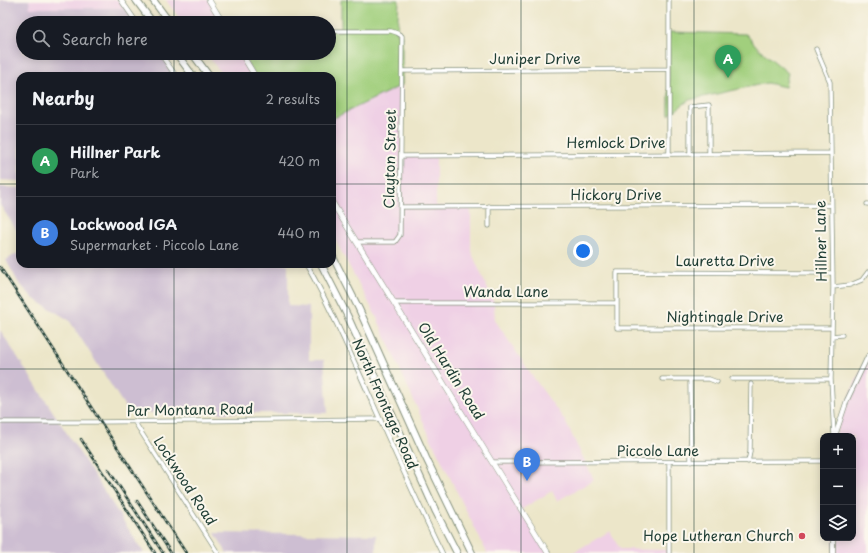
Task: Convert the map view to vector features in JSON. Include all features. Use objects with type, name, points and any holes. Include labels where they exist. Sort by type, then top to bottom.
[{"type":"highway","points":[[136,0],[148,16]]},
{"type":"highway","points":[[153,0],[165,16]]},
{"type":"highway","points":[[181,60],[190,72]]},
{"type":"highway","points":[[197,60],[206,72]]},
{"type":"highway","points":[[336,263],[359,309],[426,458],[472,553]]},
{"type":"highway","points":[[323,268],[347,315],[436,512],[457,553]]},
{"type":"main road","points":[[209,0],[219,16]]},
{"type":"main road","points":[[245,60],[253,72]]},
{"type":"main road","name":"Old Hardin Road","points":[[336,208],[494,462],[548,553]]},
{"type":"street","points":[[120,0],[132,16]]},
{"type":"street","points":[[669,0],[669,154]]},
{"type":"street","name":"Clayton Street","points":[[336,32],[391,31],[402,36],[400,235],[395,242],[357,242]]},
{"type":"street","name":"Hillner Lane","points":[[816,49],[830,82],[833,272],[831,379],[835,433]]},
{"type":"street","points":[[165,60],[173,72]]},
{"type":"street","name":"Juniper Drive","points":[[402,71],[668,69]]},
{"type":"street","points":[[690,154],[690,107],[708,105],[709,154]]},
{"type":"street","name":"Hemlock Drive","points":[[401,156],[832,153]]},
{"type":"street","name":"Hickory Drive","points":[[400,206],[831,205]]},
{"type":"street","points":[[489,206],[489,226]]},
{"type":"street","name":"North Frontage Road","points":[[308,268],[318,285],[380,419],[412,493],[442,553]]},
{"type":"street","name":"Lauretta Drive","points":[[617,303],[617,272],[833,272]]},
{"type":"street","points":[[833,287],[850,285],[862,280],[868,272]]},
{"type":"street","name":"Wanda Lane","points":[[394,303],[617,303]]},
{"type":"street","name":"Nightingale Drive","points":[[617,303],[618,328],[832,328]]},
{"type":"street","points":[[832,336],[842,335]]},
{"type":"street","points":[[836,433],[847,400],[868,356]]},
{"type":"street","points":[[662,379],[709,379],[717,382]]},
{"type":"street","points":[[690,379],[691,462]]},
{"type":"street","points":[[732,379],[831,379]]},
{"type":"street","points":[[748,462],[750,452],[751,384]]},
{"type":"street","name":"Par Montana Road","points":[[0,422],[380,419]]},
{"type":"street","name":"Lockwood Road","points":[[134,421],[218,553]]},
{"type":"street","name":"Piccolo Lane","points":[[494,462],[820,461]]},
{"type":"street","points":[[669,462],[669,553]]},
{"type":"street","points":[[833,541],[833,553]]},
{"type":"shaded area","points":[[0,0],[29,0],[30,8],[127,8],[132,16],[16,16],[16,60],[165,60],[174,72],[16,72],[16,181],[0,180]]},
{"type":"shaded area","points":[[29,0],[120,0],[127,8],[29,8]]},
{"type":"shaded area","points":[[166,0],[209,0],[219,16],[178,16]]},
{"type":"shaded area","points":[[211,60],[245,60],[253,72],[220,72]]},
{"type":"shaded area","points":[[402,85],[401,156],[436,155],[436,206],[471,206],[471,251],[494,303],[495,320],[533,377],[565,421],[594,480],[557,501],[552,491],[522,509],[548,553],[487,553],[431,439],[377,318],[336,241],[336,117]]},
{"type":"shaded area","points":[[0,187],[16,188],[16,229],[0,205]]},
{"type":"shaded area","points":[[16,254],[16,268],[288,268],[288,306],[309,307],[309,360],[324,360],[328,413],[129,413],[69,320],[34,299],[18,282],[6,260]]},
{"type":"shaded area","points":[[0,330],[68,435],[144,553],[0,553]]},
{"type":"shaded area","points":[[868,355],[868,553],[833,553],[833,541],[856,541],[856,433],[836,433],[847,400]]},
{"type":"shaded area","points":[[610,531],[620,549],[669,550],[669,553],[572,553]]},
{"type":"shaded area","points":[[215,533],[376,535],[376,553],[227,553]]},
{"type":"green space","points":[[341,0],[399,0],[397,33],[402,36],[402,85],[336,117],[336,72],[253,72],[245,60],[336,60],[336,31],[341,31]]},
{"type":"green space","points":[[669,32],[746,34],[758,48],[788,73],[785,87],[767,83],[689,100],[669,115]]},
{"type":"railway","points":[[0,267],[186,553]]},
{"type":"railway","points":[[81,439],[155,553]]},
{"type":"railway","points":[[108,469],[163,553]]},
{"type":"railway","points":[[137,501],[171,553]]},
{"type":"place","name":"Hillner Park","points":[[728,78]]},
{"type":"place","name":"Lockwood IGA","points":[[527,481]]},
{"type":"place","name":"Hope Lutheran Church","points":[[802,536]]}]
